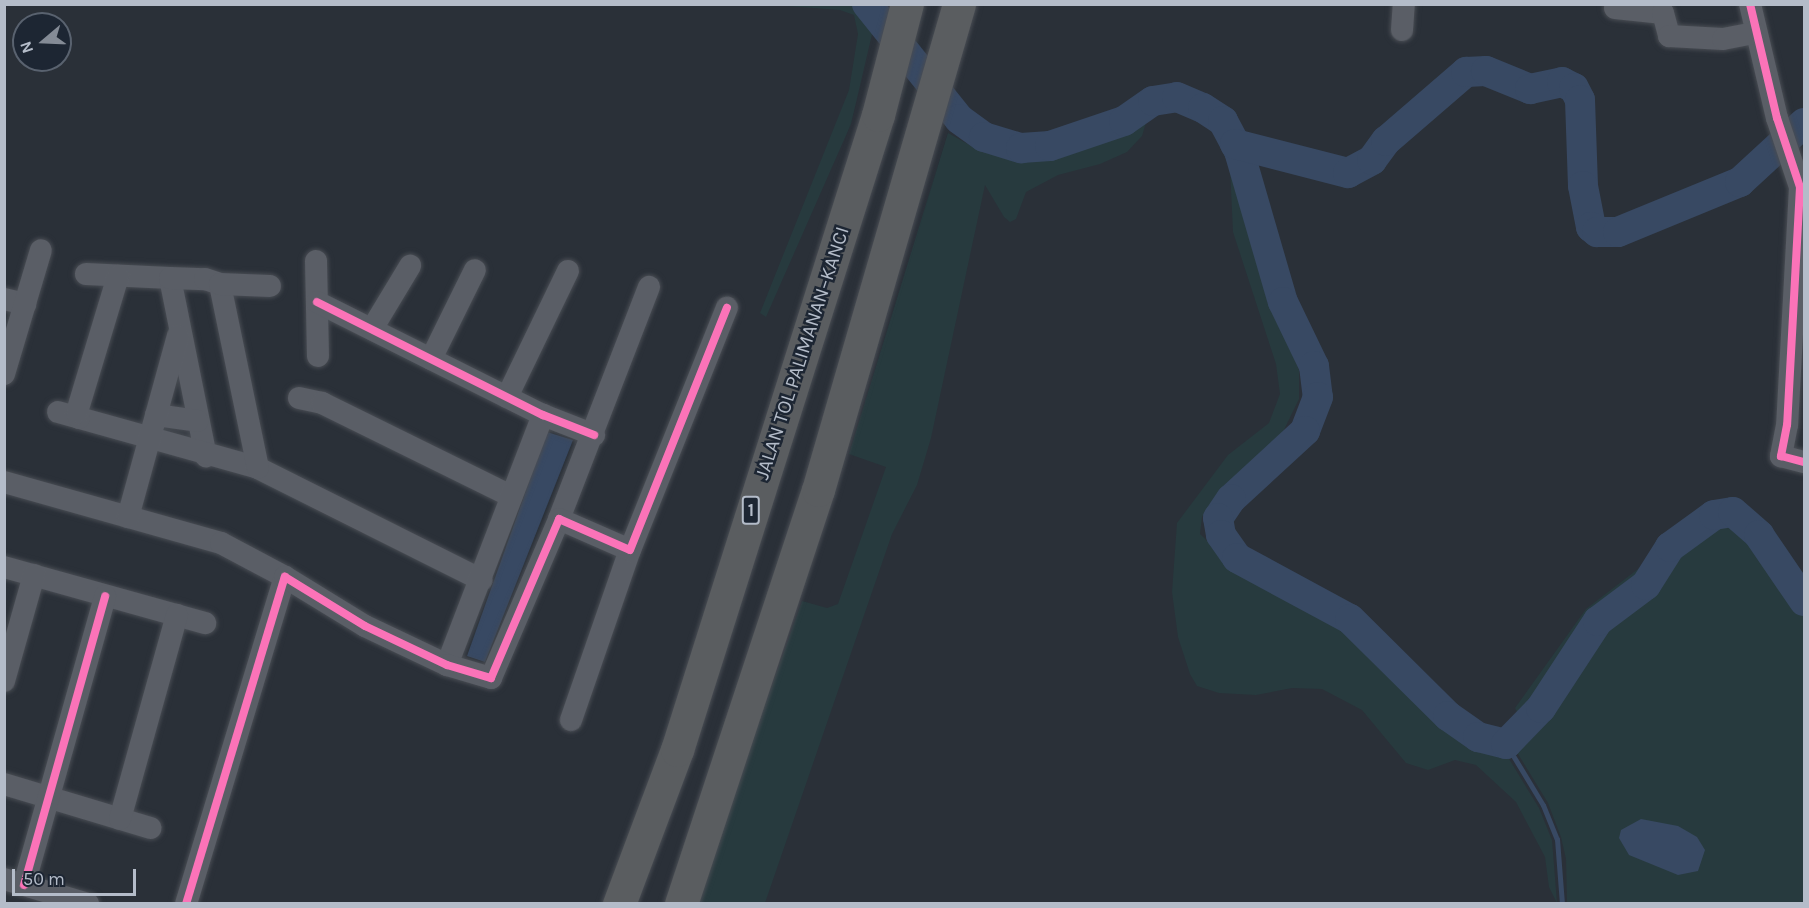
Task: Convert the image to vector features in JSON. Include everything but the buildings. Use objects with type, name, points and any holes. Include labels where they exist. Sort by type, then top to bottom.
[{"type":"highway","name":"JALAN TOL PALIMANAN–KANCI","points":[[619,903],[677,750],[878,115],[907,5]]},
{"type":"highway","points":[[681,903],[818,490],[957,11]]},
{"type":"street","points":[[1402,30],[1404,4]]},
{"type":"street","points":[[1750,4],[1755,33],[1777,118],[1802,187],[1787,425],[1781,456],[1804,462]]},
{"type":"street","points":[[1615,9],[1663,13],[1670,36],[1723,39],[1755,33]]},
{"type":"street","points":[[4,374],[15,302],[41,250]]},
{"type":"street","points":[[316,261],[318,356]]},
{"type":"street","points":[[372,329],[410,266]]},
{"type":"street","points":[[431,359],[476,270]]},
{"type":"street","points":[[507,397],[568,271]]},
{"type":"street","points":[[86,274],[206,279],[220,284],[270,286]]},
{"type":"street","points":[[118,276],[77,412],[69,415],[206,456],[258,468],[482,580]]},
{"type":"street","points":[[170,278],[179,332],[206,456]]},
{"type":"street","points":[[220,284],[258,468]]},
{"type":"street","points":[[4,482],[221,543],[285,577],[366,626],[452,666],[491,678],[594,435],[649,287]]},
{"type":"street","points":[[317,302],[543,416],[594,435]]},
{"type":"street","points":[[571,720],[630,550],[727,308]]},
{"type":"street","points":[[128,517],[179,332]]},
{"type":"street","points":[[299,399],[322,403],[511,496]]},
{"type":"street","points":[[156,415],[198,421]]},
{"type":"street","points":[[452,666],[511,496],[543,416]]},
{"type":"street","points":[[559,519],[630,550]]},
{"type":"street","points":[[4,567],[205,623]]},
{"type":"street","points":[[4,681],[34,575]]},
{"type":"street","points":[[186,903],[285,577]]},
{"type":"street","points":[[88,903],[14,882],[48,797],[105,596]]},
{"type":"street","points":[[120,819],[177,615]]},
{"type":"street","points":[[4,784],[151,828]]},
{"type":"green space","points":[[774,5],[857,5],[869,18],[873,30],[851,124],[766,317],[760,313],[849,90],[858,34],[854,15],[840,10]]},
{"type":"green space","points":[[1148,116],[1142,136],[1127,152],[1100,164],[1058,175],[1026,192],[1016,219],[1010,222],[1004,217],[985,185],[931,438],[917,485],[892,534],[765,903],[694,904],[802,601],[827,608],[838,604],[886,467],[849,454],[948,133],[982,152],[1029,159],[1074,150]]},
{"type":"green space","points":[[1230,168],[1277,317],[1299,370],[1299,399],[1280,438],[1209,505],[1202,517],[1200,534],[1224,557],[1287,589],[1343,626],[1416,690],[1455,731],[1478,745],[1503,749],[1539,808],[1552,840],[1557,903],[1549,887],[1545,857],[1516,802],[1476,765],[1455,760],[1428,770],[1406,763],[1362,710],[1322,689],[1292,688],[1256,695],[1219,693],[1197,686],[1190,674],[1178,637],[1172,592],[1177,523],[1228,455],[1269,423],[1280,394],[1276,364],[1233,232]]},
{"type":"green space","points":[[1725,502],[1804,588],[1804,903],[1567,903],[1566,859],[1561,837],[1548,803],[1515,749],[1527,731],[1515,708],[1586,609]]},
{"type":"water","points":[[547,432],[573,440],[485,662],[467,656]]},
{"type":"water","points":[[1641,819],[1678,826],[1697,837],[1705,850],[1698,871],[1678,875],[1629,855],[1619,838],[1621,830]]},
{"type":"waterway","points":[[867,4],[959,119],[984,137],[1021,148],[1050,146],[1124,121],[1153,101],[1177,97],[1203,108],[1223,121],[1239,151],[1283,302],[1314,366],[1318,397],[1305,431],[1231,499],[1218,518],[1221,535],[1237,558],[1350,619],[1448,716],[1478,737],[1506,744],[1541,708],[1598,621],[1646,585],[1670,547],[1714,515],[1733,512],[1759,535],[1804,601]]},
{"type":"waterway","points":[[1235,144],[1348,173],[1372,160],[1386,141],[1466,72],[1486,71],[1530,89],[1562,82],[1574,88],[1580,100],[1583,186],[1591,227],[1597,232],[1618,232],[1740,182],[1804,123]]},
{"type":"waterway","points":[[1506,744],[1543,805],[1557,839],[1562,904]]},
{"type":"cycle path","points":[[1750,4],[1777,118],[1800,187],[1787,425],[1781,456],[1804,462]]},
{"type":"cycle path","points":[[317,302],[543,415],[594,435]]},
{"type":"cycle path","points":[[186,904],[285,577],[365,626],[447,665],[491,678],[559,519],[630,550],[727,308]]},
{"type":"cycle path","points":[[24,885],[105,596]]}]
